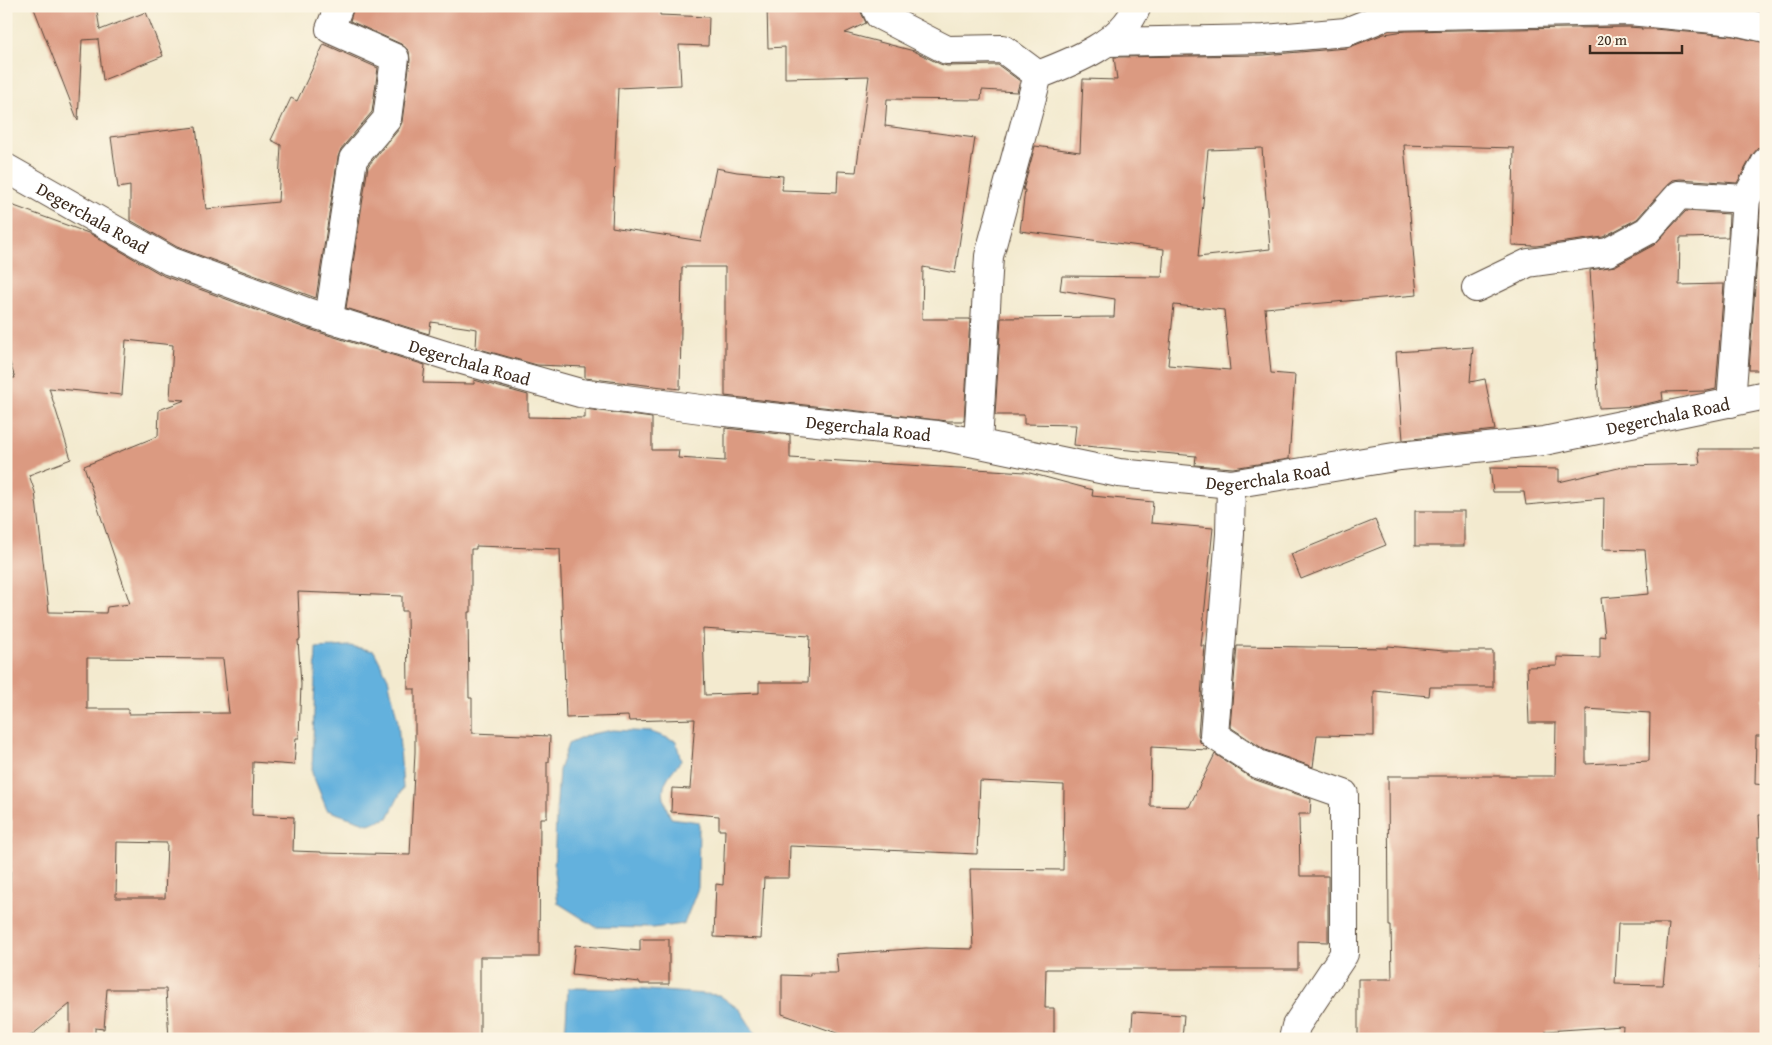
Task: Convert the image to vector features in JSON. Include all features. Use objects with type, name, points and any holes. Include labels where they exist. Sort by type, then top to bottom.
[{"type":"street","points":[[329,318],[353,160],[387,119],[396,58],[330,29],[339,6]]},
{"type":"street","points":[[875,6],[879,15],[947,50],[1004,49],[1038,75]]},
{"type":"street","points":[[1038,75],[1077,60],[1108,42],[1133,17],[1137,6]]},
{"type":"street","points":[[1108,42],[1264,39],[1346,32],[1386,16],[1629,11],[1735,13],[1766,28]]},
{"type":"street","points":[[978,444],[989,256],[1038,75]]},
{"type":"street","points":[[1731,403],[1746,199],[1766,162]]},
{"type":"street","name":"Degerchala Road","points":[[6,168],[170,261],[329,318],[448,356],[580,393],[716,411],[937,435],[1119,473],[1231,484],[1400,456],[1544,441],[1766,395]]},
{"type":"street","points":[[1476,288],[1528,263],[1608,252],[1647,231],[1679,195],[1746,199]]},
{"type":"street","points":[[1231,484],[1230,534],[1214,735],[1258,764],[1344,794],[1344,954],[1296,1026],[1293,1039]]},
{"type":"water","points":[[350,646],[374,651],[388,678],[398,722],[403,788],[388,818],[368,824],[327,810],[312,773],[316,648]]},
{"type":"water","points":[[613,730],[651,732],[676,741],[681,761],[666,781],[663,794],[664,801],[671,818],[699,822],[698,888],[684,924],[652,928],[596,927],[558,903],[554,872],[559,770],[568,744],[591,734]]},
{"type":"water","points":[[568,988],[633,989],[719,995],[740,1010],[759,1039],[565,1039]]},
{"type":"building","points":[[33,6],[96,6],[100,30],[146,12],[163,56],[103,80],[98,39],[82,40],[78,121]]},
{"type":"building","points":[[354,6],[660,6],[660,15],[709,17],[708,46],[679,45],[681,85],[618,88],[612,227],[701,241],[716,168],[783,176],[782,190],[837,192],[838,171],[856,172],[869,76],[785,78],[785,47],[768,48],[767,6],[790,6],[790,10],[860,10],[866,23],[845,33],[914,51],[947,66],[998,65],[1020,81],[1017,92],[982,90],[981,100],[887,99],[885,126],[975,138],[955,273],[923,267],[922,319],[970,319],[964,421],[947,421],[725,396],[725,267],[682,267],[680,389],[585,378],[585,367],[537,365],[476,348],[477,329],[431,322],[429,334],[346,308],[368,166],[399,129],[402,122],[410,60],[409,51],[401,44],[350,21]]},
{"type":"building","points":[[1628,27],[1733,36],[1766,43],[1766,146],[1758,148],[1753,154],[1737,183],[1673,180],[1637,219],[1603,237],[1536,246],[1512,245],[1514,148],[1404,145],[1417,295],[1265,308],[1271,373],[1295,375],[1289,459],[1233,468],[1195,465],[1196,456],[1074,445],[1076,425],[1024,424],[1024,415],[995,415],[1001,318],[1114,317],[1115,299],[1060,290],[1062,276],[1162,277],[1164,249],[1020,231],[1025,190],[1023,190],[1035,146],[1080,152],[1083,79],[1117,80],[1114,57],[1264,55],[1347,48],[1384,34],[1405,31]],"holes":[[[1262,148],[1270,249],[1198,257],[1208,150]],[[1174,305],[1224,310],[1230,370],[1168,365]]]},
{"type":"building","points":[[324,44],[378,68],[372,112],[341,149],[338,157],[316,298],[177,247],[130,220],[130,186],[118,188],[111,137],[196,127],[206,209],[278,202],[281,145],[271,140],[291,98],[297,101]]},
{"type":"building","points":[[1766,195],[1766,370],[1749,370],[1761,203]]},
{"type":"building","points":[[6,203],[91,234],[164,276],[302,327],[425,365],[423,383],[474,384],[474,380],[528,395],[528,417],[585,418],[585,409],[652,418],[652,450],[679,450],[678,458],[725,461],[725,428],[790,435],[790,458],[1026,472],[1093,490],[1092,496],[1153,502],[1151,523],[1213,528],[1201,646],[1205,646],[1198,734],[1200,742],[1208,750],[1151,747],[1150,806],[1189,807],[1215,754],[1253,779],[1311,799],[1310,814],[1299,814],[1300,876],[1328,876],[1328,942],[1298,941],[1298,969],[1046,969],[1045,1008],[1054,1008],[1054,1039],[913,1037],[854,1039],[782,1014],[782,975],[810,976],[810,973],[838,973],[836,954],[926,948],[973,949],[970,869],[1063,870],[1064,785],[980,781],[977,854],[790,846],[789,878],[764,878],[761,939],[714,937],[716,884],[723,885],[725,830],[719,830],[719,816],[671,812],[672,788],[690,789],[695,719],[629,721],[628,716],[566,718],[560,549],[476,546],[476,549],[471,549],[471,612],[468,612],[469,698],[472,698],[472,733],[550,736],[549,762],[547,762],[547,818],[540,818],[539,957],[480,957],[480,1039],[169,1039],[166,989],[107,989],[104,1029],[95,1028],[95,1039],[70,1039],[70,1004],[32,1035],[18,1039],[6,1039],[6,914],[9,914],[12,820],[6,819],[6,378],[15,378],[6,351]],"holes":[[[126,340],[173,345],[170,399],[185,400],[159,410],[158,436],[84,466],[130,604],[107,607],[106,613],[49,612],[35,492],[29,475],[71,459],[49,388],[122,395]],[[298,592],[402,596],[402,611],[407,611],[408,689],[415,689],[415,752],[410,855],[293,851],[294,817],[252,815],[253,762],[294,765],[296,738],[299,738],[301,684],[298,640],[300,640]],[[703,629],[810,636],[808,682],[759,682],[759,693],[705,695]],[[87,658],[223,659],[229,713],[128,714],[128,709],[87,709]],[[117,842],[167,843],[165,898],[116,898]]]},
{"type":"building","points":[[1686,211],[1729,214],[1728,237],[1680,238],[1679,285],[1724,284],[1716,389],[1662,392],[1663,400],[1637,406],[1599,408],[1590,270],[1615,266],[1654,245]]},
{"type":"building","points":[[1473,347],[1470,382],[1485,379],[1495,430],[1403,440],[1396,352]]},
{"type":"building","points":[[1698,449],[1766,449],[1766,698],[1763,698],[1763,736],[1756,736],[1755,784],[1764,785],[1763,815],[1759,815],[1760,837],[1758,837],[1759,901],[1766,902],[1761,967],[1766,967],[1766,1039],[1622,1039],[1623,1026],[1546,1031],[1545,1039],[1358,1039],[1358,979],[1392,979],[1391,926],[1389,926],[1388,776],[1555,776],[1556,723],[1529,723],[1527,667],[1557,666],[1557,657],[1600,658],[1600,636],[1605,637],[1601,598],[1649,594],[1645,550],[1603,549],[1604,498],[1526,505],[1524,492],[1493,492],[1490,468],[1559,469],[1559,482],[1627,466],[1700,464]],"holes":[[[1586,709],[1650,713],[1649,761],[1586,764]],[[1618,924],[1669,924],[1663,985],[1615,984]]]},
{"type":"building","points":[[1415,511],[1464,511],[1464,546],[1415,546]]},
{"type":"building","points":[[1375,520],[1386,545],[1301,579],[1291,554]]},
{"type":"building","points":[[1237,646],[1388,648],[1388,646],[1444,651],[1493,651],[1493,687],[1430,687],[1429,696],[1374,691],[1374,736],[1317,735],[1313,767],[1265,750],[1230,727]]},
{"type":"building","points":[[640,939],[669,939],[669,984],[640,984],[640,982],[572,975],[575,945],[640,951]]},
{"type":"building","points":[[1133,1012],[1184,1015],[1182,1039],[1131,1039]]}]
